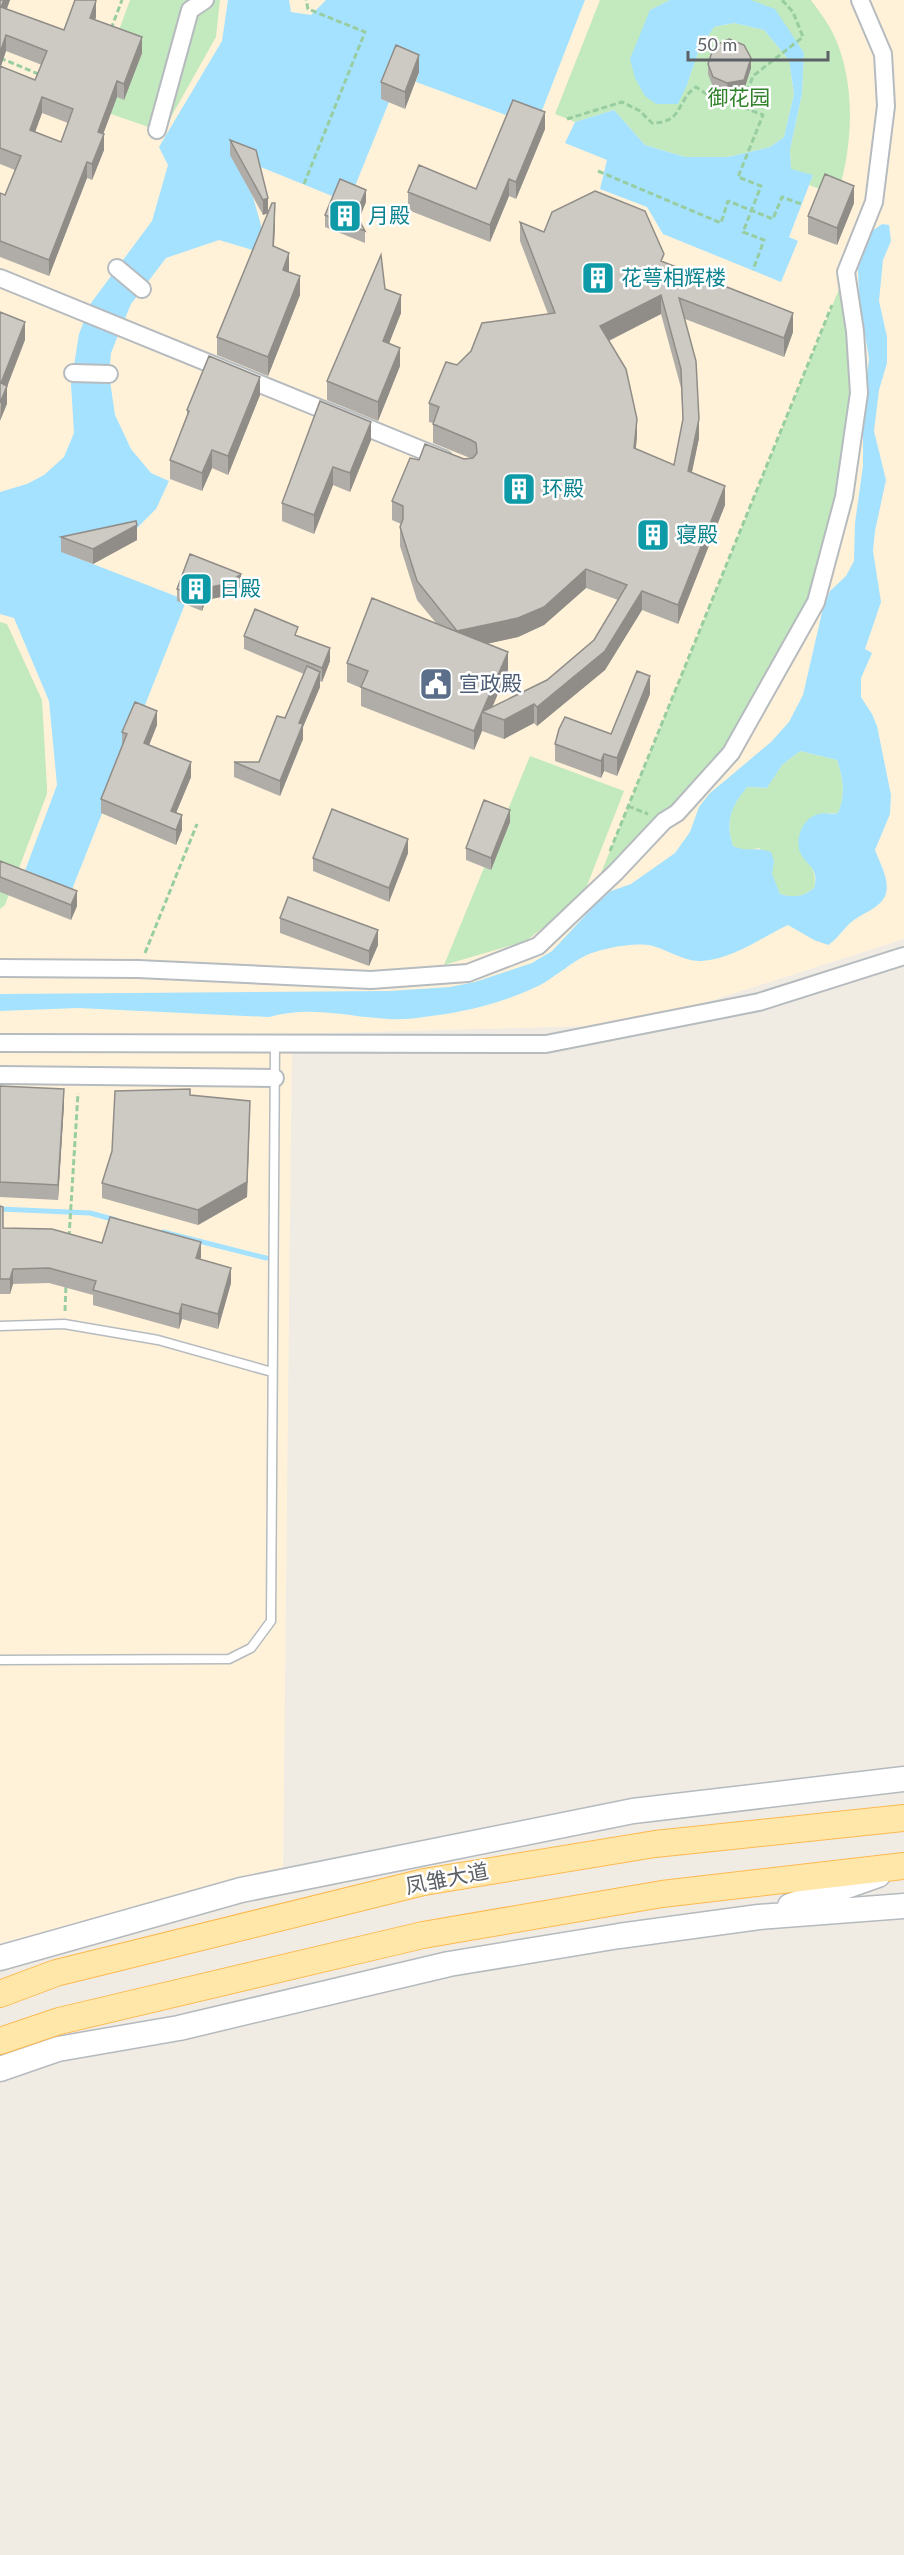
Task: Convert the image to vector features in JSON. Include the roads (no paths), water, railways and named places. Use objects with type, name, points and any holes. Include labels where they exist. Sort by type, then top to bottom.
[{"type":"main road","name":"凤雏大道","points":[[0,1994],[56,1973],[424,1882],[655,1844],[904,1818]]},
{"type":"main road","points":[[0,2041],[59,2021],[423,1935],[662,1894],[904,1866]]},
{"type":"street","points":[[157,130],[190,10],[205,0]]},
{"type":"street","points":[[0,968],[138,969],[371,980],[468,973],[538,946],[616,872],[664,821],[676,813],[731,753],[816,602],[844,497],[859,393],[855,331],[846,272],[874,202],[886,106],[883,54],[860,0]]},
{"type":"street","points":[[117,268],[142,289]]},
{"type":"street","points":[[0,278],[457,465]]},
{"type":"street","points":[[73,373],[109,374]]},
{"type":"street","points":[[0,1044],[546,1044],[759,1002],[904,956]]},
{"type":"street","points":[[0,1075],[275,1078]]},
{"type":"street","points":[[0,1958],[241,1890],[633,1811],[904,1779]]},
{"type":"street","points":[[759,1917],[904,1866]]},
{"type":"street","points":[[58,2049],[179,2028],[450,1964],[619,1936],[759,1917],[904,1906]]},
{"type":"street","points":[[0,1994],[127,1922]]},
{"type":"street","points":[[0,2069],[58,2049],[182,1991]]},
{"type":"lane","points":[[0,1660],[229,1659],[250,1647],[271,1621],[275,1044]]},
{"type":"lane","points":[[0,1326],[64,1324],[158,1340],[272,1372]]},
{"type":"water","points":[[228,0],[289,0],[291,12],[311,15],[326,0],[585,0],[536,126],[416,82],[419,72],[381,99],[389,102],[351,196],[337,198],[231,155],[253,197],[261,225],[263,253],[219,240],[166,258],[131,304],[111,353],[109,374],[115,415],[131,449],[151,473],[169,481],[156,509],[136,529],[62,552],[178,597],[185,604],[67,902],[20,884],[57,785],[49,701],[14,618],[0,614],[0,492],[27,484],[44,475],[64,457],[74,433],[71,384],[79,334],[91,303],[152,221],[168,165],[159,147],[222,41]]},
{"type":"water","points":[[670,0],[751,0],[775,9],[804,53],[802,94],[790,150],[791,169],[813,175],[789,237],[798,241],[781,282],[663,234],[647,207],[600,189],[607,160],[565,143],[575,122],[614,110],[645,145],[685,157],[728,157],[770,147],[784,137],[794,94],[789,60],[764,30],[734,23],[714,27],[699,50],[678,104],[656,104],[645,96],[635,78],[630,59],[650,10]]},
{"type":"water","points":[[882,224],[889,225],[891,241],[883,260],[879,301],[887,337],[887,363],[879,390],[874,431],[886,480],[873,551],[881,602],[865,649],[872,653],[861,678],[861,697],[877,726],[891,795],[890,814],[875,850],[887,883],[885,896],[878,905],[850,923],[828,945],[788,925],[746,948],[724,957],[701,961],[683,958],[653,946],[616,947],[587,955],[543,983],[498,1002],[416,1018],[390,1019],[315,1012],[269,1017],[78,1008],[0,1011],[0,994],[389,991],[450,987],[475,982],[532,963],[552,951],[611,891],[631,884],[675,853],[690,832],[699,807],[709,794],[771,742],[789,722],[803,695],[823,608],[830,591],[846,576],[854,561],[855,523],[863,466],[863,408],[869,359],[859,297],[858,270],[865,241],[872,231]],"holes":[[[800,751],[837,760],[843,786],[838,813],[821,813],[813,816],[804,825],[799,837],[799,850],[815,875],[814,888],[798,896],[780,894],[772,874],[774,861],[771,852],[733,846],[730,829],[733,808],[747,787],[767,788],[782,765]]]},
{"type":"waterway","points":[[0,1209],[90,1213],[116,1220]]},
{"type":"waterway","points":[[163,1232],[266,1258]]},
{"type":"place","name":"月殿","points":[[345,216]]},
{"type":"place","name":"花萼相辉楼","points":[[598,278]]},
{"type":"place","name":"环殿","points":[[519,489]]},
{"type":"place","name":"寝殿","points":[[653,535]]},
{"type":"place","name":"日殿","points":[[196,589]]},
{"type":"place","name":"宣政殿","points":[[436,684]]},
{"type":"park label","name":"御花园","points":[[739,98]]}]
